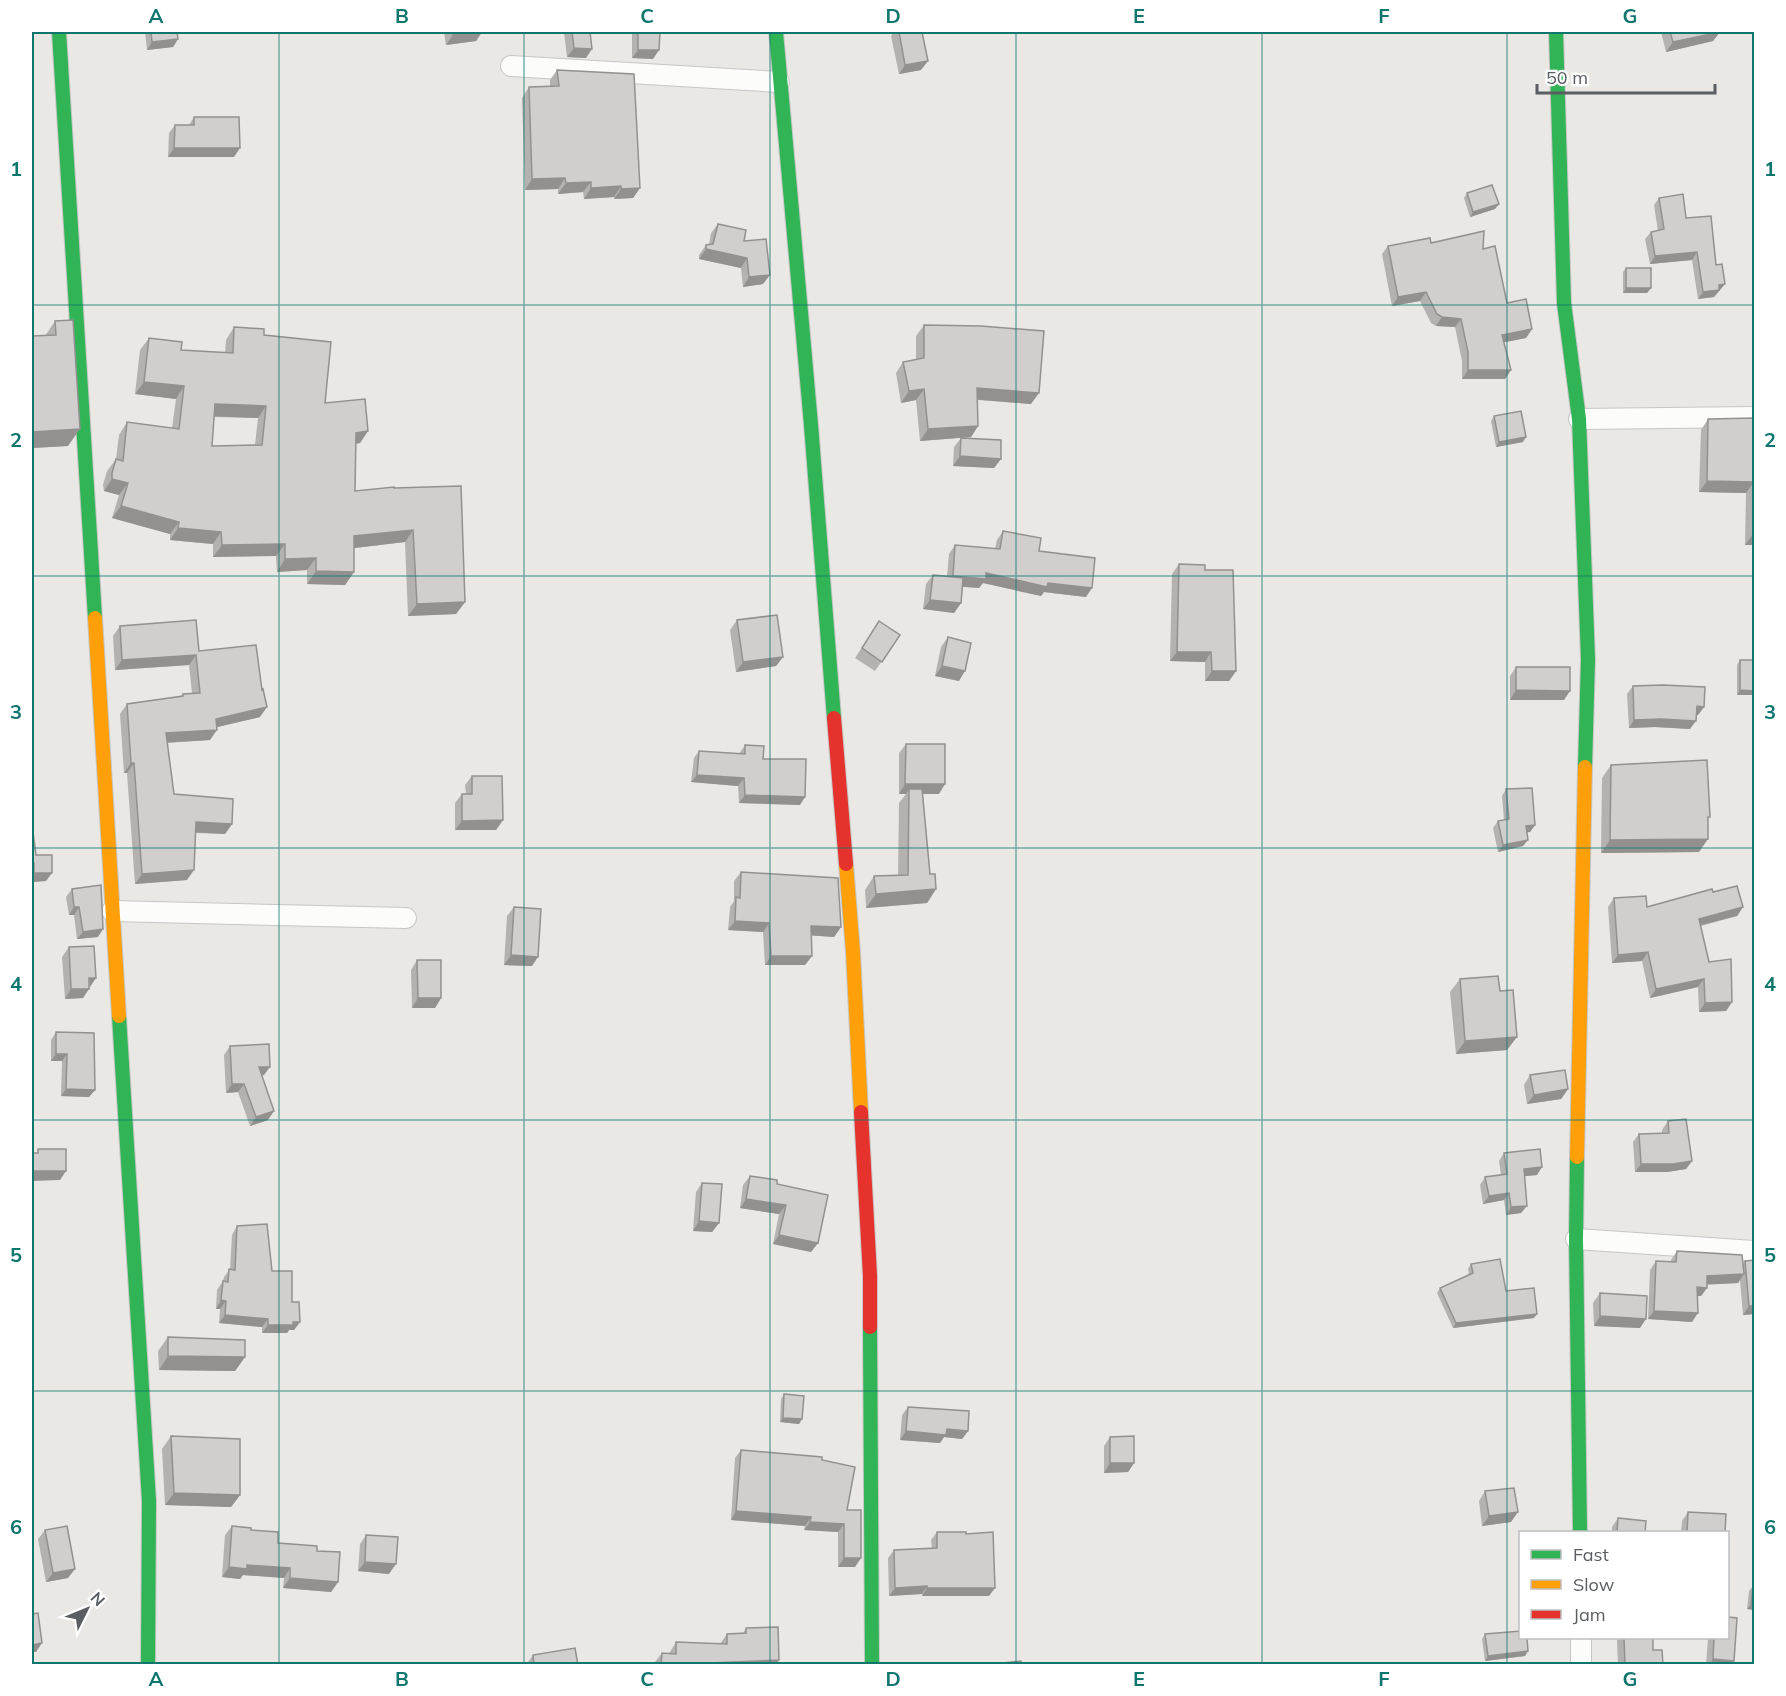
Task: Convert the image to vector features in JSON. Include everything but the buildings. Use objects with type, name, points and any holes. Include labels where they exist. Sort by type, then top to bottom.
[{"type":"street","points":[[59,32],[149,1501],[148,1665]]},
{"type":"street","points":[[776,32],[811,425],[853,952],[870,1276],[872,1665]]},
{"type":"street","points":[[1556,32],[1564,303],[1579,419],[1588,659],[1576,1239],[1580,1531]]},
{"type":"street","points":[[511,66],[779,82]]},
{"type":"street","points":[[1579,419],[1755,417]]},
{"type":"street","points":[[112,911],[406,918]]},
{"type":"street","points":[[1576,1239],[1755,1251]]},
{"type":"street","points":[[1581,1639],[1581,1665]]},
{"type":"traffic: fast","points":[[59,32],[95,618]]},
{"type":"traffic: fast","points":[[776,32],[834,718]]},
{"type":"traffic: fast","points":[[1556,32],[1564,303],[1579,419],[1588,659],[1585,767]]},
{"type":"traffic: fast","points":[[119,1016],[149,1501],[148,1664]]},
{"type":"traffic: fast","points":[[1577,1157],[1580,1531]]},
{"type":"traffic: fast","points":[[870,1327],[872,1664]]},
{"type":"traffic: slow","points":[[95,618],[119,1016]]},
{"type":"traffic: slow","points":[[1577,1157],[1585,767]]},
{"type":"traffic: slow","points":[[846,864],[861,1112]]},
{"type":"traffic: jam","points":[[834,718],[846,864]]},
{"type":"traffic: jam","points":[[861,1112],[870,1276],[870,1327]]}]
